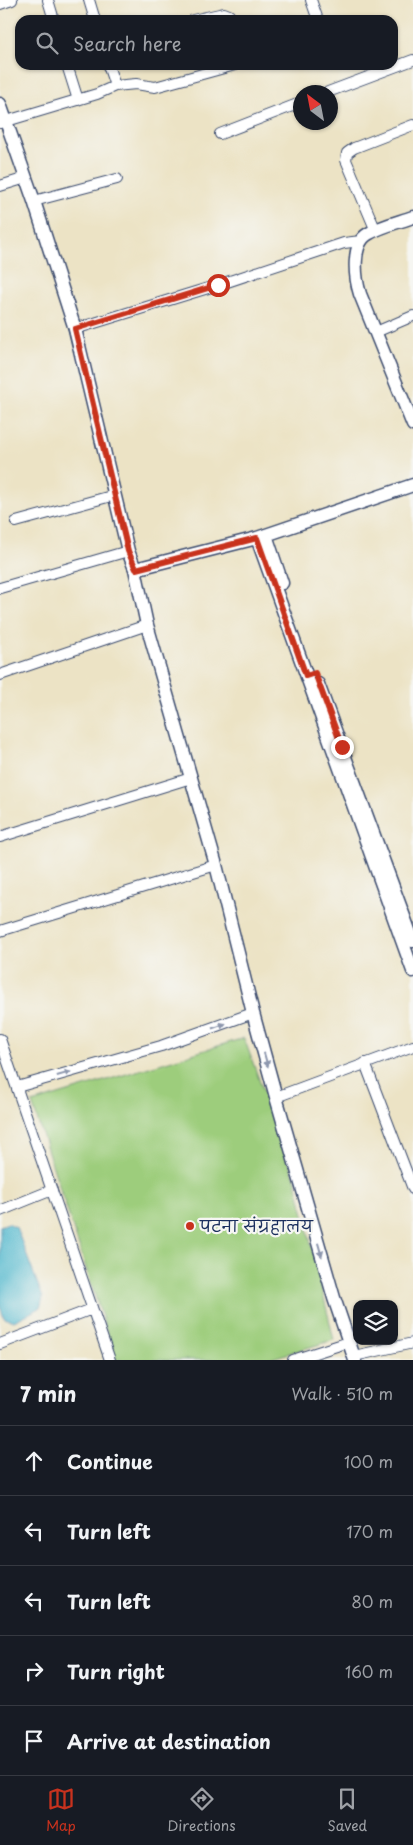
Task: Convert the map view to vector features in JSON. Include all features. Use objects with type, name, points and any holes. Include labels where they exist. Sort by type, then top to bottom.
[{"type":"street","points":[[0,4],[12,0]]},
{"type":"street","points":[[48,0],[52,15]]},
{"type":"street","points":[[90,0],[94,15]]},
{"type":"street","points":[[311,0],[316,15]]},
{"type":"street","points":[[215,15],[224,13],[229,15]]},
{"type":"street","points":[[398,66],[413,60]]},
{"type":"street","points":[[69,70],[78,100]]},
{"type":"street","points":[[110,70],[115,86]]},
{"type":"street","points":[[3,122],[78,100],[115,86],[136,84],[154,87],[217,70]]},
{"type":"street","points":[[338,88],[386,70]]},
{"type":"street","points":[[0,104],[3,122],[26,178],[75,329],[128,551],[136,569],[147,625],[216,865],[253,1013],[334,1298],[354,1358],[413,1343]]},
{"type":"street","points":[[220,134],[293,106]]},
{"type":"street","points":[[376,231],[346,160],[347,153],[354,148],[413,125]]},
{"type":"street","points":[[0,186],[26,178]]},
{"type":"street","points":[[34,201],[117,179]]},
{"type":"street","points":[[413,216],[367,234],[361,242],[356,262],[357,284],[413,425]]},
{"type":"street","points":[[75,329],[218,285],[344,243],[361,242]]},
{"type":"street","points":[[376,332],[413,316]]},
{"type":"street","points":[[136,569],[262,537],[413,485]]},
{"type":"street","points":[[16,522],[115,495]]},
{"type":"street","points":[[262,537],[413,971]]},
{"type":"street","points":[[0,588],[128,551]]},
{"type":"street","points":[[0,675],[147,625]]},
{"type":"street","points":[[310,674],[413,942]]},
{"type":"street","points":[[0,837],[191,778]]},
{"type":"street","points":[[0,931],[216,865]]},
{"type":"street","points":[[17,1087],[161,1046],[253,1013]]},
{"type":"street","points":[[0,1039],[110,1360]]},
{"type":"street","points":[[276,1097],[413,1046]]},
{"type":"street","points":[[365,1063],[413,1189]]},
{"type":"street","points":[[0,1211],[52,1190]]},
{"type":"street","points":[[0,1344],[92,1309]]},
{"type":"street","points":[[293,1360],[349,1342]]},
{"type":"green space","points":[[244,1038],[296,1181],[334,1340],[266,1360],[116,1360],[32,1103]]},
{"type":"water","points":[[8,1223],[16,1227],[43,1298],[40,1308],[14,1321],[4,1318],[0,1307],[0,1226]]},
{"type":"place","name":"पटना संग्रहालय","points":[[190,1226]]},
{"type":"route","points":[[218,285],[75,329],[128,551],[136,569],[257,538],[306,676],[315,673],[342,747]]}]
